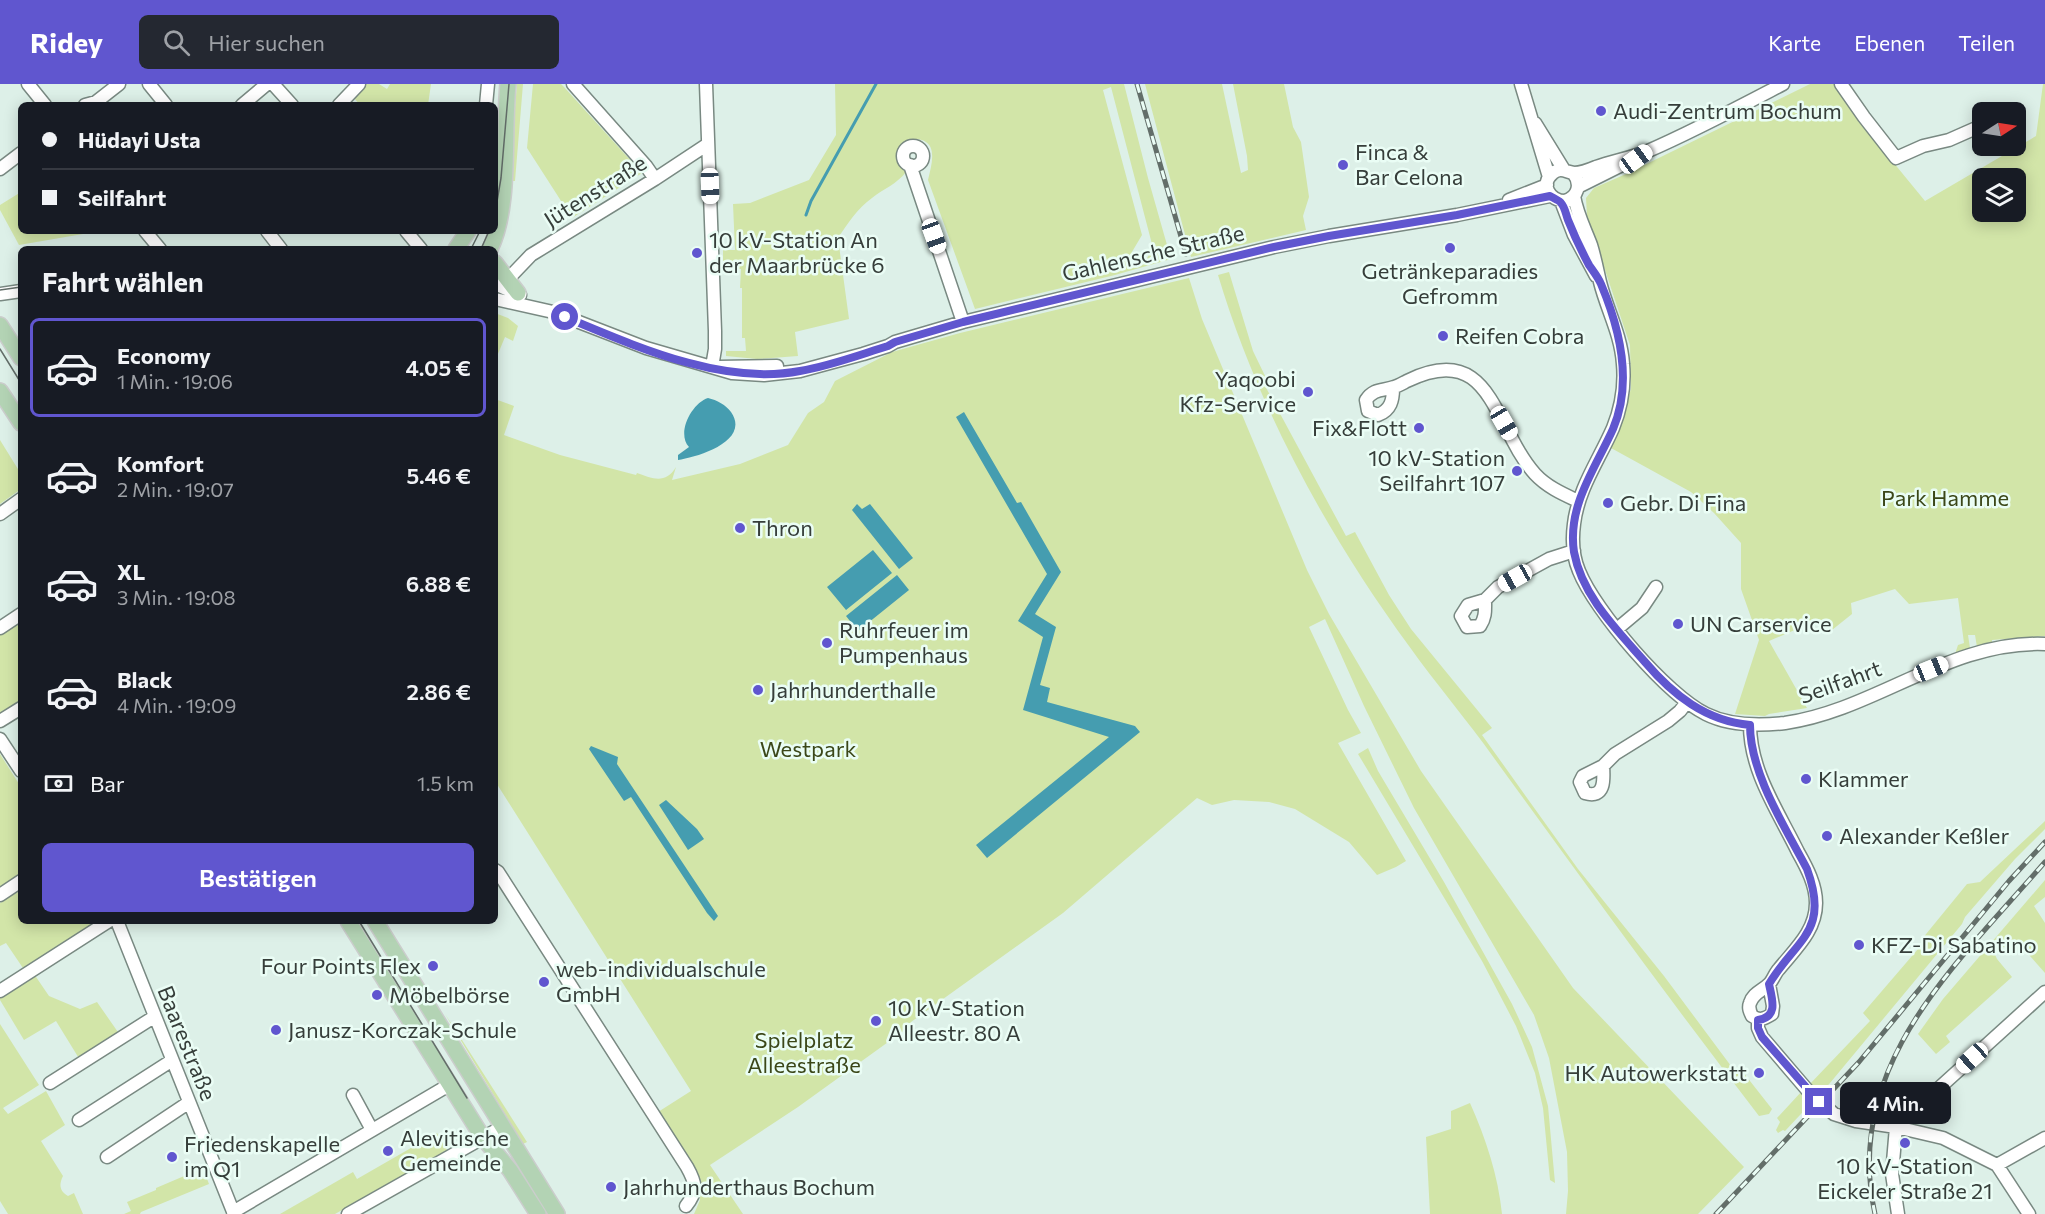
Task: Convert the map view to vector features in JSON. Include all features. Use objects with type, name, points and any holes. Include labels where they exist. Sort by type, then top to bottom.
[{"type":"main road","points":[[498,230],[502,210],[508,84]]},
{"type":"main road","points":[[498,147],[505,114]]},
{"type":"main road","name":"Gahlensche Straße","points":[[501,282],[518,293]]},
{"type":"main road","points":[[0,325],[18,353]]},
{"type":"main road","points":[[0,391],[18,416]]},
{"type":"main road","points":[[350,924],[483,1138],[510,1170],[538,1214]]},
{"type":"main road","points":[[377,924],[557,1214]]},
{"type":"street","points":[[28,84],[43,102]]},
{"type":"street","points":[[96,102],[119,84]]},
{"type":"street","points":[[149,84],[164,102]]},
{"type":"street","points":[[246,102],[267,84]]},
{"type":"street","points":[[273,84],[289,102]]},
{"type":"street","points":[[342,102],[359,84]]},
{"type":"street","points":[[486,102],[488,84]]},
{"type":"street","points":[[573,84],[655,179]]},
{"type":"street","points":[[706,84],[715,331],[712,367]]},
{"type":"street","points":[[1521,84],[1533,120],[1568,171],[1576,177],[1576,192]]},
{"type":"street","name":"Gahlensche Straße","points":[[1552,190],[1556,171],[1586,171],[1647,151],[1784,84]]},
{"type":"street","points":[[1841,84],[1896,158],[1923,146],[1949,140],[1972,130]]},
{"type":"street","name":"Seilfahrt","points":[[1533,120],[1537,142],[1552,190],[1600,282],[1619,341],[1623,363],[1623,387],[1613,429],[1578,501],[1573,533],[1574,551],[1586,587],[1597,604],[1652,670],[1686,702],[1705,714],[1724,721],[1750,725],[1788,722],[1826,713],[1974,653],[2004,646],[2045,644]]},
{"type":"street","name":"Jütenstraße","points":[[501,282],[531,255],[708,144]]},
{"type":"street","name":"Gahlensche Straße","points":[[518,293],[553,312],[646,348],[732,373],[764,375],[800,371],[963,322],[1274,247],[1491,208],[1552,190],[1568,200],[1576,192],[1647,151]]},
{"type":"street","points":[[0,170],[18,155]]},
{"type":"street","points":[[910,165],[963,322]]},
{"type":"street","name":"Seilfahrt","points":[[1576,192],[1576,207],[1598,265],[1600,282]]},
{"type":"street","points":[[148,234],[158,246]]},
{"type":"street","points":[[269,234],[279,246]]},
{"type":"street","points":[[408,234],[418,246]]},
{"type":"street","points":[[0,294],[18,291]]},
{"type":"street","name":"Gahlensche Straße","points":[[498,300],[553,312]]},
{"type":"street","points":[[1393,388],[1420,374],[1438,370],[1451,369],[1472,377],[1485,392],[1528,466],[1555,490],[1578,501]]},
{"type":"street","points":[[0,514],[18,501]]},
{"type":"street","points":[[1485,600],[1498,587],[1549,559],[1574,551]]},
{"type":"street","points":[[1617,629],[1642,608],[1656,587]]},
{"type":"street","points":[[0,627],[18,616]]},
{"type":"street","points":[[1603,766],[1615,754],[1668,721],[1680,711],[1686,702]]},
{"type":"street","points":[[0,721],[18,710]]},
{"type":"street","points":[[1750,725],[1752,751],[1758,771],[1807,869],[1816,904],[1812,926],[1803,941],[1769,984],[1759,991],[1750,1003],[1749,1009],[1752,1016],[1758,1020],[1765,1019],[1772,1014],[1769,984]]},
{"type":"street","points":[[0,739],[18,766]]},
{"type":"street","points":[[498,874],[692,1175],[694,1196],[686,1206]]},
{"type":"street","points":[[0,895],[18,883]]},
{"type":"street","points":[[0,991],[104,924]]},
{"type":"street","name":"Baarestraße","points":[[118,924],[233,1213]]},
{"type":"street","points":[[1898,1214],[1892,1166],[1896,1127],[2045,992]]},
{"type":"street","points":[[50,1083],[154,1017]]},
{"type":"street","points":[[1758,1020],[1758,1028],[1762,1037],[1819,1102],[1841,1117],[1943,1138],[1997,1165],[2029,1214]]},
{"type":"street","points":[[79,1120],[171,1061]]},
{"type":"street","points":[[233,1213],[449,1085]]},
{"type":"street","points":[[353,1095],[372,1130]]},
{"type":"street","points":[[107,1157],[188,1103]]},
{"type":"street","points":[[348,1214],[502,1127]]},
{"type":"street","points":[[1997,1165],[2045,1138]]},
{"type":"green space","points":[[366,84],[379,84],[387,89],[390,84],[431,84],[428,102],[357,102],[354,98]]},
{"type":"green space","points":[[517,84],[523,84],[515,181],[509,181]]},
{"type":"green space","points":[[533,84],[561,84],[642,173],[572,218],[527,148]]},
{"type":"green space","points":[[835,84],[1124,84],[1171,259],[975,309],[928,180],[932,159],[930,147],[921,140],[912,139],[902,145],[898,154],[899,163],[906,172],[862,207],[838,238],[849,319],[795,332],[798,356],[757,359],[726,356],[726,351],[746,351],[745,338],[742,338],[741,269],[723,269],[723,250],[735,250],[733,204],[750,203],[809,180],[836,135]],"holes":[[[1111,87],[1153,248],[1143,265],[1129,257],[1142,235],[1103,90]]]},
{"type":"green space","points":[[1145,84],[1222,84],[1241,173],[1248,170],[1247,156],[1233,84],[1284,84],[1293,127],[1301,142],[1309,197],[1303,216],[1306,230],[1191,257]]},
{"type":"green space","name":"Park Hamme","points":[[1810,84],[1836,84],[1884,151],[1925,201],[1972,173],[1972,222],[2026,222],[2026,168],[1981,168],[2002,156],[2026,156],[2026,142],[2036,136],[2043,84],[2045,84],[2045,636],[1992,640],[1992,643],[1977,647],[1975,635],[1968,635],[1970,648],[1955,654],[1958,645],[1964,643],[1958,598],[1909,604],[1895,589],[1851,603],[1852,614],[1827,634],[1818,620],[1769,641],[1807,708],[1765,716],[1735,714],[1759,640],[1741,589],[1741,543],[1691,492],[1611,448],[1624,416],[1631,388],[1630,345],[1587,216],[1586,198],[1594,188]]},
{"type":"green space","points":[[18,194],[18,234],[83,234],[19,245],[0,210],[0,205]]},
{"type":"green space","points":[[1229,272],[1253,351],[1268,382],[1264,384],[1346,536],[1355,532],[1389,595],[1411,629],[1492,728],[1482,735],[1578,869],[1664,976],[1734,1070],[1739,1067],[1772,1109],[1769,1114],[1759,1116],[1691,1027],[1484,744],[1419,660],[1350,559],[1298,468],[1253,373],[1218,275]]},
{"type":"green space","name":"Westpark","points":[[1189,278],[1202,319],[1307,570],[1329,614],[1421,771],[1573,988],[1744,1167],[1698,1214],[1566,1214],[1567,1152],[1549,1058],[1534,1015],[1414,808],[1325,619],[1309,627],[1361,733],[1338,743],[1406,861],[1377,875],[1349,842],[1295,809],[1269,802],[1234,800],[1212,805],[1197,798],[1063,913],[911,1022],[909,1027],[798,1107],[710,1165],[743,1214],[694,1214],[700,1200],[699,1187],[658,1112],[691,1091],[498,786],[498,400],[514,406],[504,435],[560,455],[636,475],[637,473],[659,479],[668,476],[676,467],[672,480],[740,464],[788,445],[808,413],[824,402],[835,381],[892,352],[960,333]]},
{"type":"green space","points":[[498,314],[518,326],[513,341],[505,337],[498,354]]},
{"type":"green space","points":[[0,440],[18,469],[18,491],[0,504]]},
{"type":"green space","points":[[18,619],[18,705],[0,717],[0,631]]},
{"type":"green space","points":[[1368,748],[1378,771],[1444,882],[1512,1004],[1532,1047],[1548,1106],[1555,1183],[1550,1180],[1543,1108],[1535,1073],[1516,1026],[1482,961],[1358,754]]},
{"type":"green space","points":[[0,754],[18,782],[18,875],[0,887]]},
{"type":"green space","points":[[2045,821],[2045,829],[2015,859],[1965,917],[1962,924],[1830,1083],[1785,1131],[1778,1133],[1776,1130],[1780,1122],[1777,1118],[1802,1091],[1810,1101],[1816,1094],[1808,1086],[1870,1021],[1863,1013],[1924,942],[1922,939],[1967,884],[1980,882]]},
{"type":"green space","points":[[2045,880],[2045,897],[2034,906],[2045,923],[2045,973],[2015,939],[1998,951],[1991,946],[1997,959],[2012,977],[1946,1036],[1950,1042],[1936,1054],[1918,1034],[1943,999]]},
{"type":"green space","points":[[18,892],[18,924],[95,924],[25,971],[6,943],[0,946],[0,903]]},
{"type":"green space","points":[[34,974],[49,996],[80,1009],[97,1002],[120,1035],[80,1060],[56,1021],[24,1040],[0,997]]},
{"type":"green space","points":[[445,1014],[455,1029],[527,1142],[523,1144]]},
{"type":"green space","points":[[0,1024],[39,1085],[3,1108],[8,1114],[46,1091],[65,1125],[41,1141],[63,1176],[61,1190],[68,1196],[74,1193],[83,1214],[8,1214],[0,1201]]},
{"type":"green space","points":[[1470,1103],[1490,1157],[1498,1185],[1502,1214],[1430,1214],[1426,1137],[1451,1129],[1451,1111]]},
{"type":"green space","points":[[437,1133],[447,1150],[335,1214],[280,1214],[353,1172],[357,1179]]},
{"type":"green space","points":[[203,1168],[209,1184],[140,1214],[124,1214],[131,1211],[127,1202]]},
{"type":"water","points":[[708,398],[721,403],[731,412],[735,422],[734,431],[720,446],[678,460],[678,455],[689,447],[684,434],[688,419],[696,406]]},
{"type":"water","points":[[964,412],[1017,503],[1021,502],[1061,572],[1035,614],[1056,627],[1040,685],[1050,688],[1047,702],[1135,726],[1140,732],[987,858],[976,845],[1109,737],[1023,710],[1043,637],[1018,621],[1047,574],[956,417]]},
{"type":"water","points":[[857,504],[862,509],[870,504],[913,558],[899,569],[852,510]]},
{"type":"water","points":[[873,550],[892,573],[846,610],[827,587]]},
{"type":"water","points":[[897,575],[909,590],[858,631],[846,616]]},
{"type":"water","points":[[591,746],[618,757],[617,764],[718,916],[714,921],[631,797],[624,801],[589,749]]},
{"type":"water","points":[[666,800],[697,829],[704,839],[688,850],[659,805]]},
{"type":"waterway","points":[[806,215],[811,201],[876,84]]},
{"type":"tram line","points":[[498,196],[509,84]]},
{"type":"tram line","points":[[472,246],[478,234]]},
{"type":"tram line","points":[[482,246],[488,234]]},
{"type":"tram line","points":[[0,290],[18,287]]},
{"type":"tram line","points":[[0,349],[18,378]]},
{"type":"tram line","points":[[361,924],[467,1098]]},
{"type":"railway","points":[[1137,84],[1186,254]]},
{"type":"railway","points":[[1716,1214],[1859,1062],[2009,881],[2045,842]]},
{"type":"railway","points":[[1875,1214],[1869,1160],[1875,1110],[1891,1064],[1915,1020],[1944,979],[2045,862]]},
{"type":"place","name":"Audi-Zentrum Bochum","points":[[1601,111]]},
{"type":"place","name":"Finca & Bar Celona","points":[[1343,165]]},
{"type":"place","name":"Getränkeparadies Gefromm","points":[[1450,248]]},
{"type":"place","name":"10 kV-Station An der Maarbrücke 6","points":[[697,253]]},
{"type":"place","name":"Reifen Cobra","points":[[1443,336]]},
{"type":"place","name":"Yaqoobi Kfz-Service","points":[[1308,392]]},
{"type":"place","name":"Fix&Flott","points":[[1419,428]]},
{"type":"place","name":"10 kV-Station Seilfahrt 107","points":[[1517,471]]},
{"type":"place","name":"Gebr. Di Fina","points":[[1608,503]]},
{"type":"place","name":"Thron","points":[[740,528]]},
{"type":"place","name":"UN Carservice","points":[[1678,624]]},
{"type":"place","name":"Ruhrfeuer im Pumpenhaus","points":[[827,643]]},
{"type":"place","name":"Jahrhunderthalle","points":[[758,690]]},
{"type":"place","name":"Klammer","points":[[1806,779]]},
{"type":"place","name":"Alexander Keßler","points":[[1827,836]]},
{"type":"place","name":"KFZ-Di Sabatino","points":[[1859,945]]},
{"type":"place","name":"Four Points Flex","points":[[433,966]]},
{"type":"place","name":"web-individualschule GmbH","points":[[544,982]]},
{"type":"place","name":"Möbelbörse","points":[[377,995]]},
{"type":"place","name":"10 kV-Station Alleestr. 80 A","points":[[876,1021]]},
{"type":"place","name":"Janusz-Korczak-Schule","points":[[276,1030]]},
{"type":"place","name":"HK Autowerkstatt","points":[[1759,1073]]},
{"type":"place","name":"10 kV-Station Eickeler Straße 21","points":[[1905,1143]]},
{"type":"place","name":"Alevitische Gemeinde","points":[[388,1151]]},
{"type":"place","name":"Friedenskapelle im Q1","points":[[172,1157]]},
{"type":"place","name":"Jahrhunderthaus Bochum","points":[[611,1187]]},
{"type":"route","points":[[565,317],[684,361],[732,373],[749,375],[784,373],[844,360],[963,322],[1274,247],[1550,196],[1561,201],[1590,267],[1600,282],[1616,327],[1623,363],[1623,387],[1613,429],[1594,465],[1576,509],[1573,533],[1578,568],[1597,604],[1652,670],[1673,691],[1705,714],[1724,721],[1750,725],[1750,740],[1758,771],[1807,869],[1813,884],[1816,904],[1812,926],[1769,984],[1772,1014],[1765,1019],[1758,1020],[1758,1028],[1762,1037],[1819,1102]]},
{"type":"park label","name":"Spielplatz Alleestraße","points":[[804,1052]]}]
